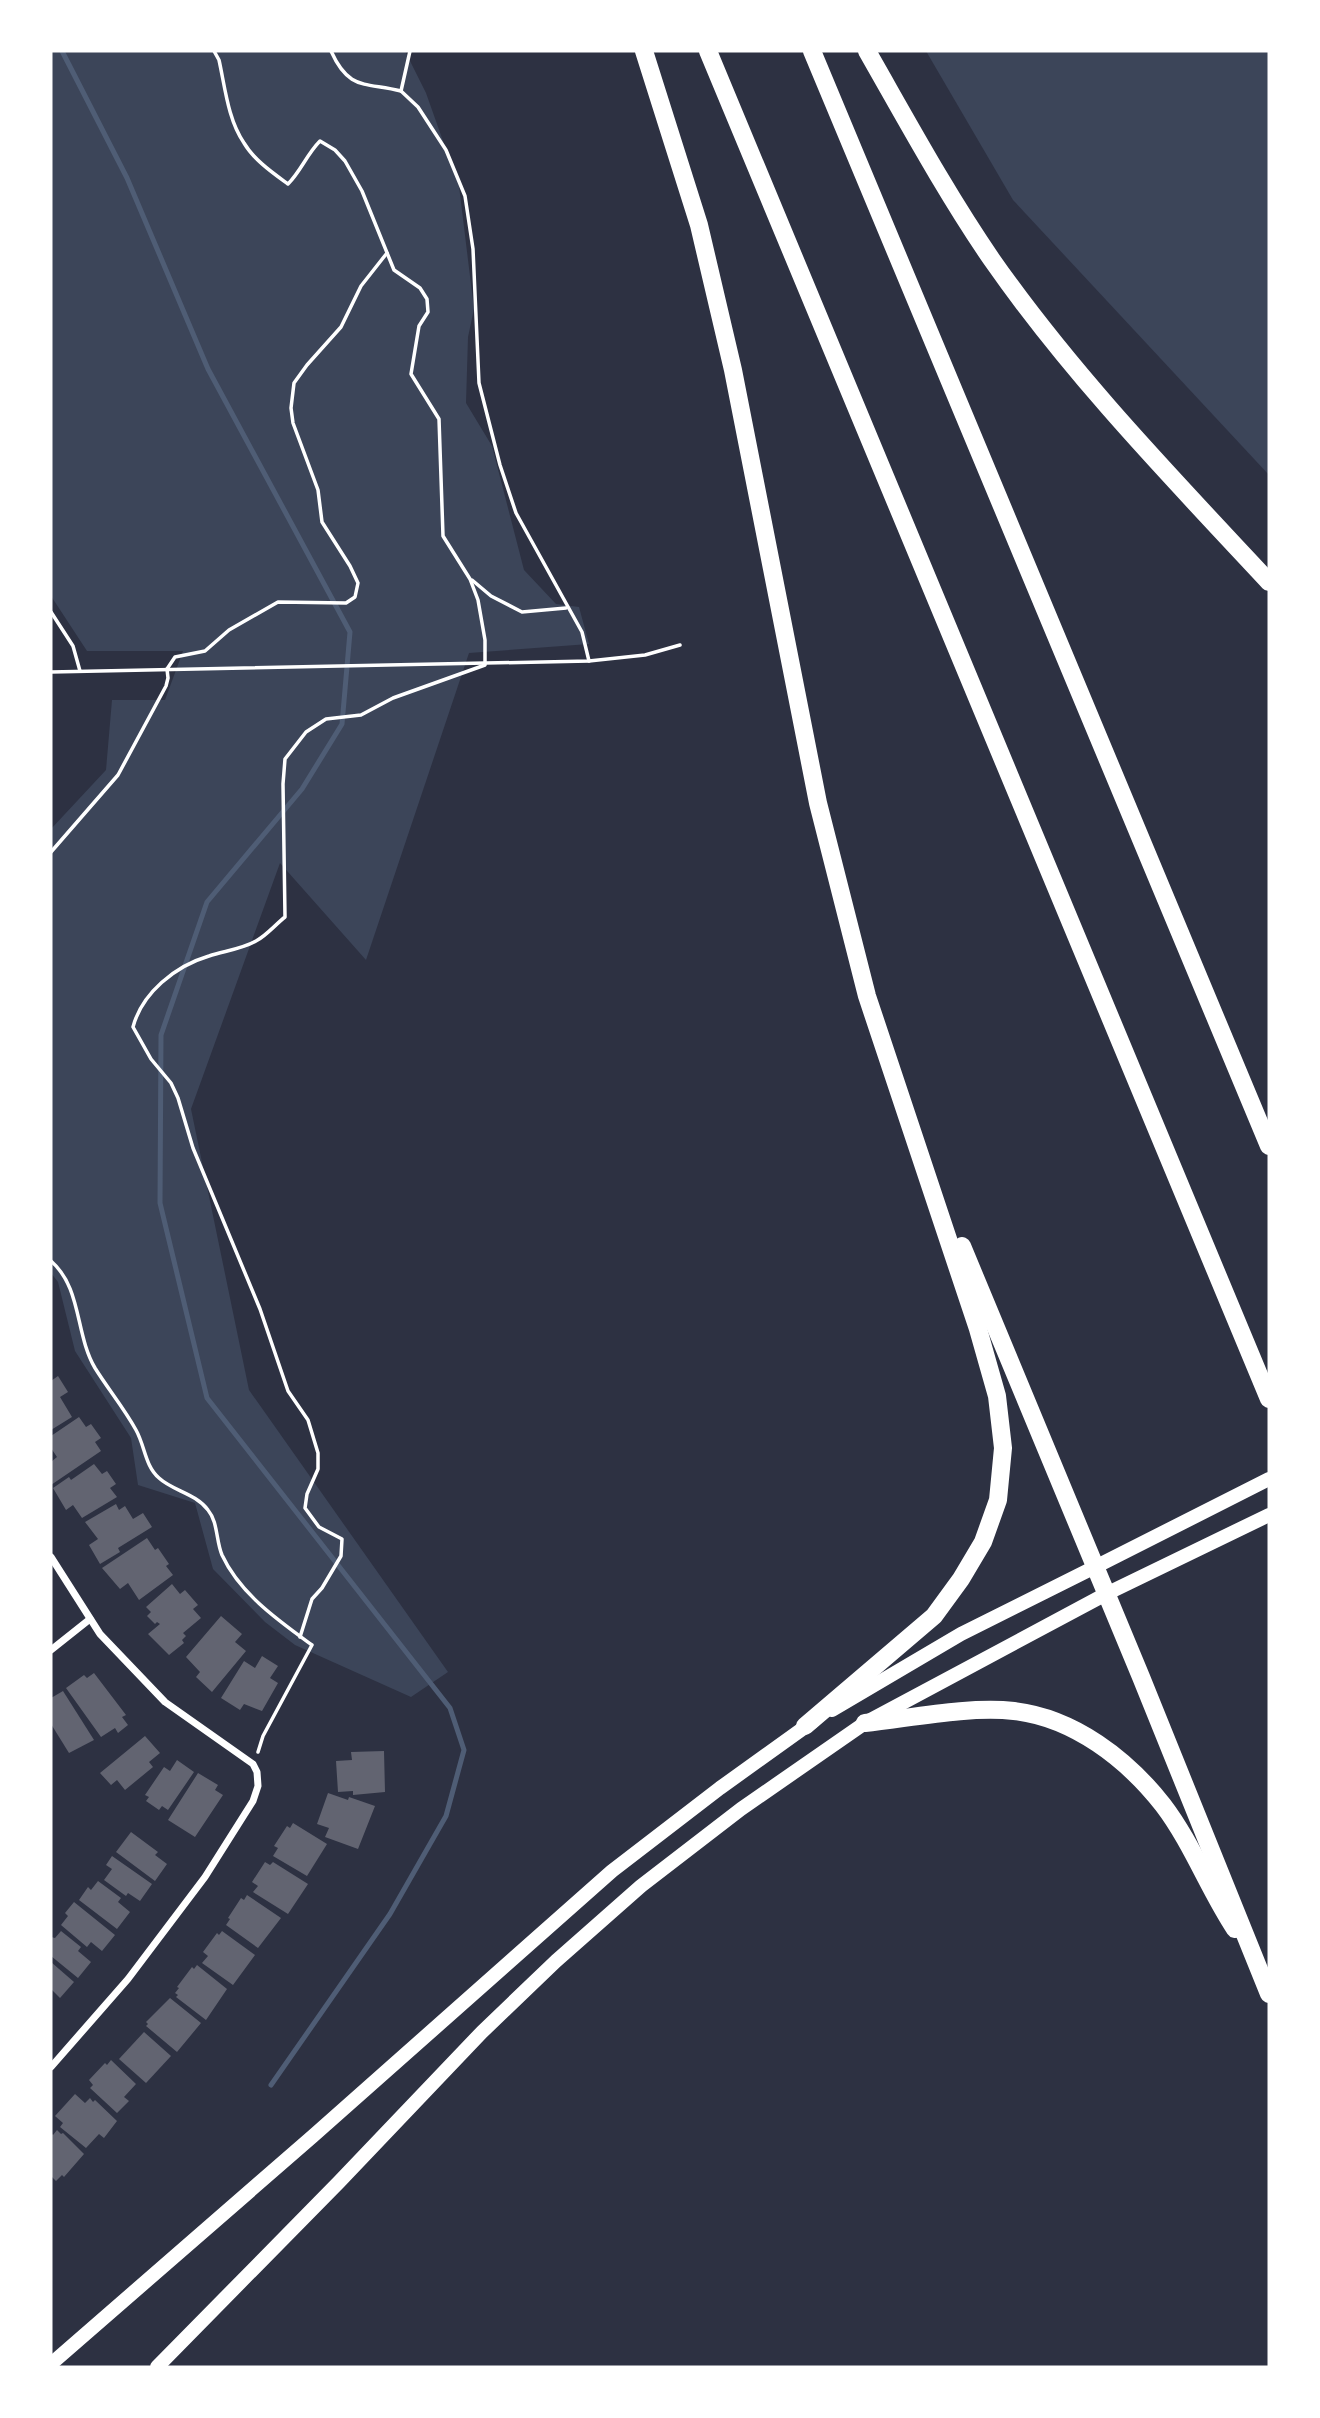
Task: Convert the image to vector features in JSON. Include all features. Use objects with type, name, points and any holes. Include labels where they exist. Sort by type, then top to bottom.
[{"type":"highway","points":[[644,51],[699,225],[733,370],[821,816],[867,996],[978,1329],[997,1396],[1003,1448],[998,1500],[983,1542],[961,1579],[934,1616],[805,1726]]},
{"type":"highway","points":[[708,51],[1269,1399]]},
{"type":"highway","points":[[812,51],[1269,1146]]},
{"type":"highway","points":[[867,51],[931,164],[992,260],[1056,346],[1174,480],[1269,582]]},
{"type":"highway","points":[[910,1121],[1269,1994]]},
{"type":"highway","points":[[865,1723],[963,1712],[1014,1711],[1048,1720],[1086,1735],[1129,1769],[1163,1806],[1194,1856],[1215,1900],[1256,1962]]},
{"type":"main road","points":[[51,2364],[612,1871],[805,1726],[961,1634],[1269,1479]]},
{"type":"main road","points":[[157,2367],[482,2032],[556,1961],[641,1886],[741,1809],[865,1723],[1106,1594],[1269,1515]]},
{"type":"street","points":[[51,1557],[100,1634],[165,1702],[253,1764],[257,1772],[258,1786],[254,1801],[205,1877],[128,1979],[51,2067]]},
{"type":"street","points":[[51,1650],[90,1619]]},
{"type":"path","points":[[214,51],[219,60],[233,121],[244,144],[288,184],[299,174],[313,148],[320,141],[335,150],[362,191],[394,270],[420,288],[427,299],[428,312],[419,326],[411,374],[439,419],[443,536],[470,579],[478,600],[485,640],[485,665]]},
{"type":"path","points":[[331,51],[338,67],[352,80],[371,87],[384,86],[401,90],[418,107],[446,150],[465,196],[474,249],[480,383],[500,465],[516,513],[582,632],[589,662]]},
{"type":"path","points":[[401,90],[410,51]]},
{"type":"path","points":[[51,852],[118,775],[166,686],[167,669],[175,657],[205,651],[229,630],[278,602],[346,603],[355,597],[358,583],[321,522],[318,490],[293,423],[291,408],[294,383],[341,327],[361,286],[387,253]]},
{"type":"path","points":[[470,579],[491,596],[522,612],[567,608]]},
{"type":"path","points":[[51,612],[74,646],[80,671]]},
{"type":"path","points":[[51,672],[589,662],[645,655],[680,645]]},
{"type":"path","points":[[300,1637],[312,1599],[322,1588],[341,1556],[342,1539],[319,1527],[305,1508],[307,1494],[318,1469],[318,1453],[308,1420],[288,1391],[260,1309],[193,1148],[178,1098],[171,1083],[151,1059],[133,1027],[137,1011],[145,999],[176,972],[205,957],[258,941],[285,917],[285,759],[306,732],[326,719],[361,715],[393,698],[485,665]]},
{"type":"path","points":[[51,1261],[61,1270],[70,1287],[83,1344],[138,1433],[151,1468],[160,1479],[185,1492],[209,1511],[222,1554],[244,1588],[276,1618],[312,1645],[263,1737],[253,1764]]},
{"type":"shaded area","points":[[51,51],[405,51],[426,93],[459,186],[474,309],[468,337],[466,403],[492,446],[524,570],[556,604],[579,607],[589,644],[469,653],[366,960],[280,863],[191,1109],[249,1390],[448,1672],[411,1697],[295,1645],[265,1622],[213,1569],[195,1503],[138,1485],[131,1438],[75,1351],[58,1282],[51,1273],[51,829],[106,770],[112,700],[165,700],[183,651],[87,651],[51,596]]},
{"type":"shaded area","points":[[926,51],[1269,51],[1269,475],[1013,200]]},
{"type":"building","points":[[58,1376],[68,1392],[60,1397],[72,1417],[51,1430],[51,1381]]},
{"type":"building","points":[[79,1417],[86,1427],[91,1424],[101,1438],[95,1442],[101,1451],[51,1485],[51,1462],[57,1457],[51,1448],[51,1436]]},
{"type":"building","points":[[94,1464],[102,1474],[107,1471],[116,1484],[110,1488],[117,1497],[82,1518],[73,1505],[66,1510],[53,1488],[69,1477],[71,1480]]},
{"type":"building","points":[[116,1504],[119,1510],[125,1506],[133,1519],[143,1513],[152,1527],[118,1548],[120,1552],[100,1564],[89,1545],[98,1539],[85,1522]]},
{"type":"building","points":[[147,1538],[155,1550],[158,1548],[173,1575],[139,1600],[128,1583],[120,1589],[102,1568]]},
{"type":"building","points":[[172,1584],[180,1594],[185,1590],[198,1605],[193,1609],[201,1618],[183,1633],[186,1636],[182,1640],[184,1643],[169,1655],[148,1634],[160,1624],[155,1624],[147,1616],[151,1612],[146,1607]]},
{"type":"building","points":[[221,1616],[242,1634],[235,1642],[246,1651],[212,1692],[196,1677],[200,1672],[186,1657]]},
{"type":"building","points":[[262,1656],[278,1666],[270,1678],[278,1683],[262,1711],[244,1704],[240,1710],[221,1698],[244,1661],[255,1668]]},
{"type":"building","points":[[94,1673],[126,1715],[122,1717],[128,1725],[118,1733],[115,1728],[101,1737],[66,1688],[84,1675],[87,1678]]},
{"type":"building","points":[[63,1691],[94,1740],[69,1753],[51,1724],[51,1698]]},
{"type":"building","points":[[145,1736],[160,1753],[149,1762],[153,1767],[125,1790],[117,1780],[111,1785],[100,1773]]},
{"type":"building","points":[[384,1751],[385,1792],[353,1795],[353,1791],[338,1792],[336,1761],[352,1760],[351,1752]]},
{"type":"building","points":[[177,1760],[194,1772],[168,1810],[162,1806],[159,1810],[146,1801],[149,1797],[145,1795],[164,1767],[170,1771]]},
{"type":"building","points":[[198,1773],[218,1785],[215,1790],[223,1795],[195,1837],[168,1820]]},
{"type":"building","points":[[328,1793],[375,1806],[358,1849],[325,1837],[329,1828],[317,1824]]},
{"type":"building","points":[[293,1823],[327,1844],[307,1876],[273,1856],[278,1848],[274,1846],[287,1826],[290,1828]]},
{"type":"building","points":[[131,1832],[158,1852],[155,1855],[167,1864],[155,1881],[116,1852]]},
{"type":"building","points":[[112,1856],[152,1884],[140,1901],[128,1893],[126,1896],[104,1880],[112,1869],[106,1865]]},
{"type":"building","points":[[265,1862],[270,1865],[273,1862],[308,1884],[288,1914],[253,1892],[258,1886],[252,1882]]},
{"type":"building","points":[[98,1881],[121,1898],[118,1902],[130,1912],[117,1929],[79,1900],[88,1887],[91,1890]]},
{"type":"building","points":[[247,1895],[281,1918],[258,1948],[226,1925],[241,1898],[244,1900]]},
{"type":"building","points":[[74,1902],[115,1935],[102,1951],[91,1942],[87,1947],[61,1925],[68,1916],[65,1913]]},
{"type":"building","points":[[61,1931],[81,1947],[78,1951],[91,1962],[78,1978],[51,1956],[51,1937],[55,1938]]},
{"type":"building","points":[[222,1931],[255,1955],[233,1985],[202,1963],[208,1956],[203,1952],[217,1933],[219,1935]]},
{"type":"building","points":[[51,1962],[74,1982],[60,1998],[51,1989]]},
{"type":"building","points":[[197,1965],[227,1989],[206,2020],[176,1997],[178,1995],[175,1993],[192,1967],[194,1969]]},
{"type":"building","points":[[170,1998],[201,2023],[177,2052],[146,2026],[146,2022]]},
{"type":"building","points":[[144,2032],[171,2056],[146,2083],[119,2059]]},
{"type":"building","points":[[111,2060],[136,2084],[124,2097],[129,2101],[117,2113],[90,2088],[93,2085],[89,2080]]},
{"type":"building","points":[[75,2094],[85,2103],[90,2098],[93,2102],[95,2100],[117,2121],[104,2138],[99,2134],[86,2148],[60,2127],[63,2123],[55,2116]]},
{"type":"building","points":[[57,2130],[84,2154],[64,2177],[62,2175],[56,2181],[51,2176],[51,2133],[53,2135]]},
{"type":"waterway","points":[[62,51],[127,178],[208,369],[350,632],[342,724],[302,789],[207,902],[161,1035],[160,1203],[207,1398],[450,1708],[464,1750],[446,1816],[390,1914],[271,2085]]}]
